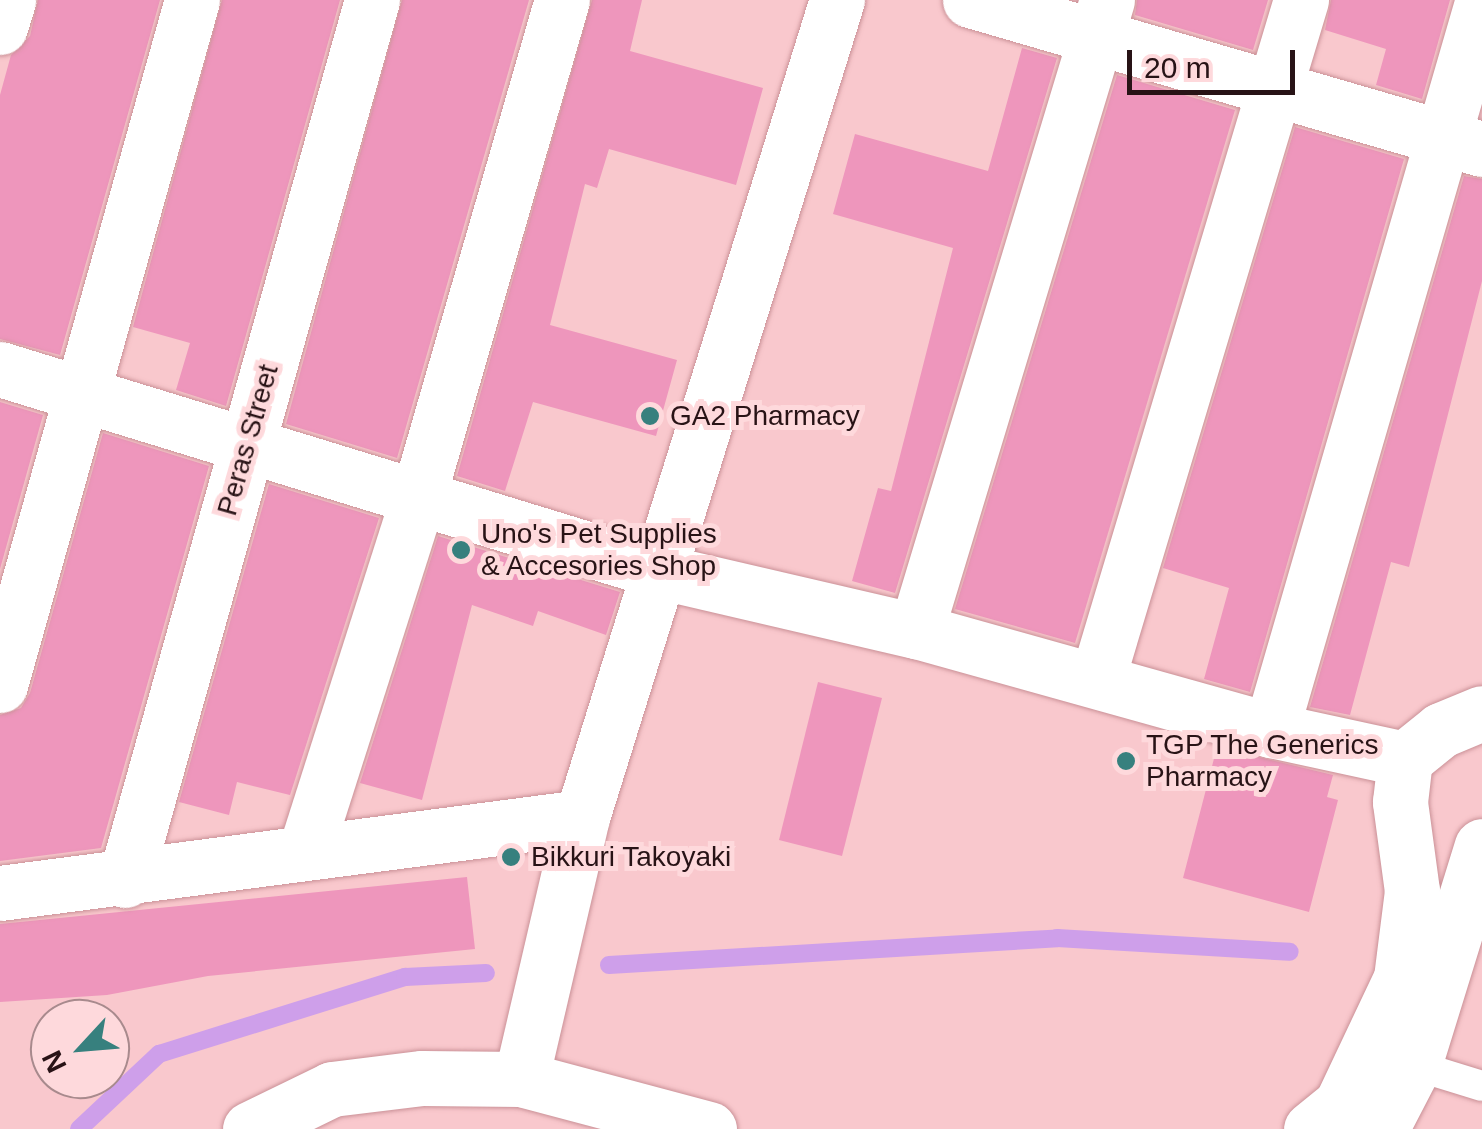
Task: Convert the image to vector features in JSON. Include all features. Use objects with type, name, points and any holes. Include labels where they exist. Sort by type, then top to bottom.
[{"type":"street","points":[[0,27],[8,0]]},
{"type":"street","points":[[0,684],[192,0]]},
{"type":"street","name":"Peras Street","points":[[125,880],[372,0]]},
{"type":"street","points":[[306,849],[419,494],[562,0]]},
{"type":"street","points":[[521,1079],[582,816],[662,572],[836,0]]},
{"type":"street","points":[[970,0],[1102,18],[1273,90],[1461,143]]},
{"type":"street","points":[[1097,680],[1301,0]]},
{"type":"street","points":[[1270,730],[1461,143],[1482,2]]},
{"type":"street","points":[[916,631],[1102,18]]},
{"type":"street","points":[[0,369],[419,494],[662,572],[916,631],[1270,730],[1405,759]]},
{"type":"street","points":[[1311,1129],[1341,1105],[1400,978],[1412,891],[1400,802],[1405,759],[1441,730],[1482,713]]},
{"type":"street","points":[[0,893],[125,880],[306,849],[582,816]]},
{"type":"street","points":[[1381,1129],[1414,1066],[1482,846]]},
{"type":"street","points":[[250,1129],[332,1089],[422,1078],[521,1079],[709,1129]]},
{"type":"lane","points":[[1414,1066],[1482,1086]]},
{"type":"building","points":[[38,0],[160,0],[60,355],[0,339],[0,95],[11,55],[30,36]]},
{"type":"building","points":[[222,0],[340,0],[226,406],[176,390],[190,343],[133,327]]},
{"type":"building","points":[[402,0],[529,0],[397,458],[286,424]]},
{"type":"building","points":[[592,0],[642,0],[630,51],[763,88],[736,185],[609,149],[597,188],[585,184],[550,325],[677,360],[656,436],[533,402],[505,491],[457,476]]},
{"type":"building","points":[[1137,0],[1268,0],[1253,50],[1135,15]]},
{"type":"building","points":[[1331,0],[1450,0],[1422,99],[1376,85],[1386,49],[1325,30]]},
{"type":"building","points":[[1022,48],[1057,58],[895,593],[852,581],[878,488],[891,491],[953,248],[833,214],[855,134],[988,171]]},
{"type":"building","points":[[1117,75],[1235,110],[1075,643],[955,609]]},
{"type":"building","points":[[1295,127],[1404,159],[1250,692],[1204,679],[1229,588],[1163,568]]},
{"type":"building","points":[[1464,176],[1482,179],[1482,281],[1409,567],[1391,562],[1350,715],[1310,707]]},
{"type":"building","points":[[0,402],[43,415],[0,569]]},
{"type":"building","points":[[103,433],[209,466],[101,848],[0,861],[0,715],[21,708],[30,693]]},
{"type":"building","points":[[269,484],[379,518],[290,795],[237,782],[229,815],[179,802]]},
{"type":"building","points":[[438,536],[620,592],[606,635],[538,611],[533,626],[472,605],[422,800],[360,783]]},
{"type":"building","points":[[818,682],[882,698],[842,856],[779,840]]},
{"type":"building","points":[[1217,747],[1333,775],[1327,797],[1338,800],[1309,912],[1183,878]]},
{"type":"building","points":[[467,877],[475,949],[208,976],[107,995],[0,1002],[0,924]]},
{"type":"waterway","points":[[609,965],[1057,938],[1290,952]]},
{"type":"waterway","points":[[79,1129],[159,1054],[405,977],[486,973]]},
{"type":"place","name":"GA2 Pharmacy","points":[[650,416]]},
{"type":"place","name":"Uno's Pet Supplies & Accesories Shop","points":[[461,550]]},
{"type":"place","name":"TGP The Generics Pharmacy","points":[[1126,761]]},
{"type":"place","name":"Bikkuri Takoyaki","points":[[511,857]]}]
